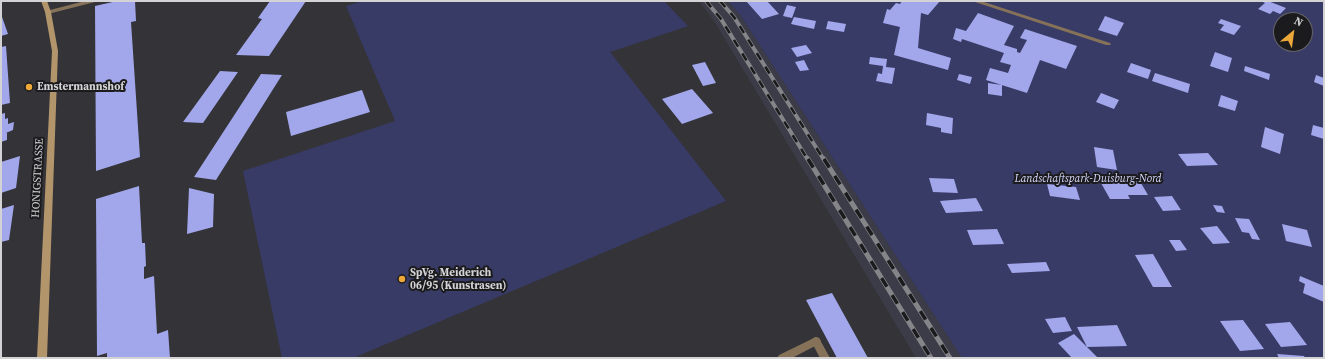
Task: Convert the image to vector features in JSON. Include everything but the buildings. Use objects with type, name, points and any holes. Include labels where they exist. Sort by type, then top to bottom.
[{"type":"main road","name":"HONIGSTRASSE","points":[[42,358],[55,81],[55,51],[48,12],[44,1]]},
{"type":"street","points":[[48,12],[93,1]]},
{"type":"street","points":[[975,1],[1108,44]]},
{"type":"street","points":[[782,358],[816,341],[825,358]]},
{"type":"shaded area","points":[[699,1],[728,1],[741,16],[962,358],[916,358],[714,21]]},
{"type":"green space","name":"SpVg. Meiderich 06/95 (Kunstrasen)","points":[[363,1],[664,1],[688,26],[610,52],[726,201],[353,358],[282,358],[243,171],[395,121],[346,6]]},
{"type":"green space","name":"Landschaftspark-Duisburg-Nord","points":[[728,1],[1324,1],[1324,358],[962,358],[741,16]]},
{"type":"railway","points":[[706,1],[721,19],[808,160]]},
{"type":"railway","points":[[720,1],[734,17],[824,160]]},
{"type":"railway","points":[[808,159],[931,358]]},
{"type":"railway","points":[[824,159],[950,358]]},
{"type":"place","name":"Emstermannshof","points":[[29,87]]},
{"type":"place","name":"SpVg. Meiderich 06/95 (Kunstrasen)","points":[[402,279]]}]
